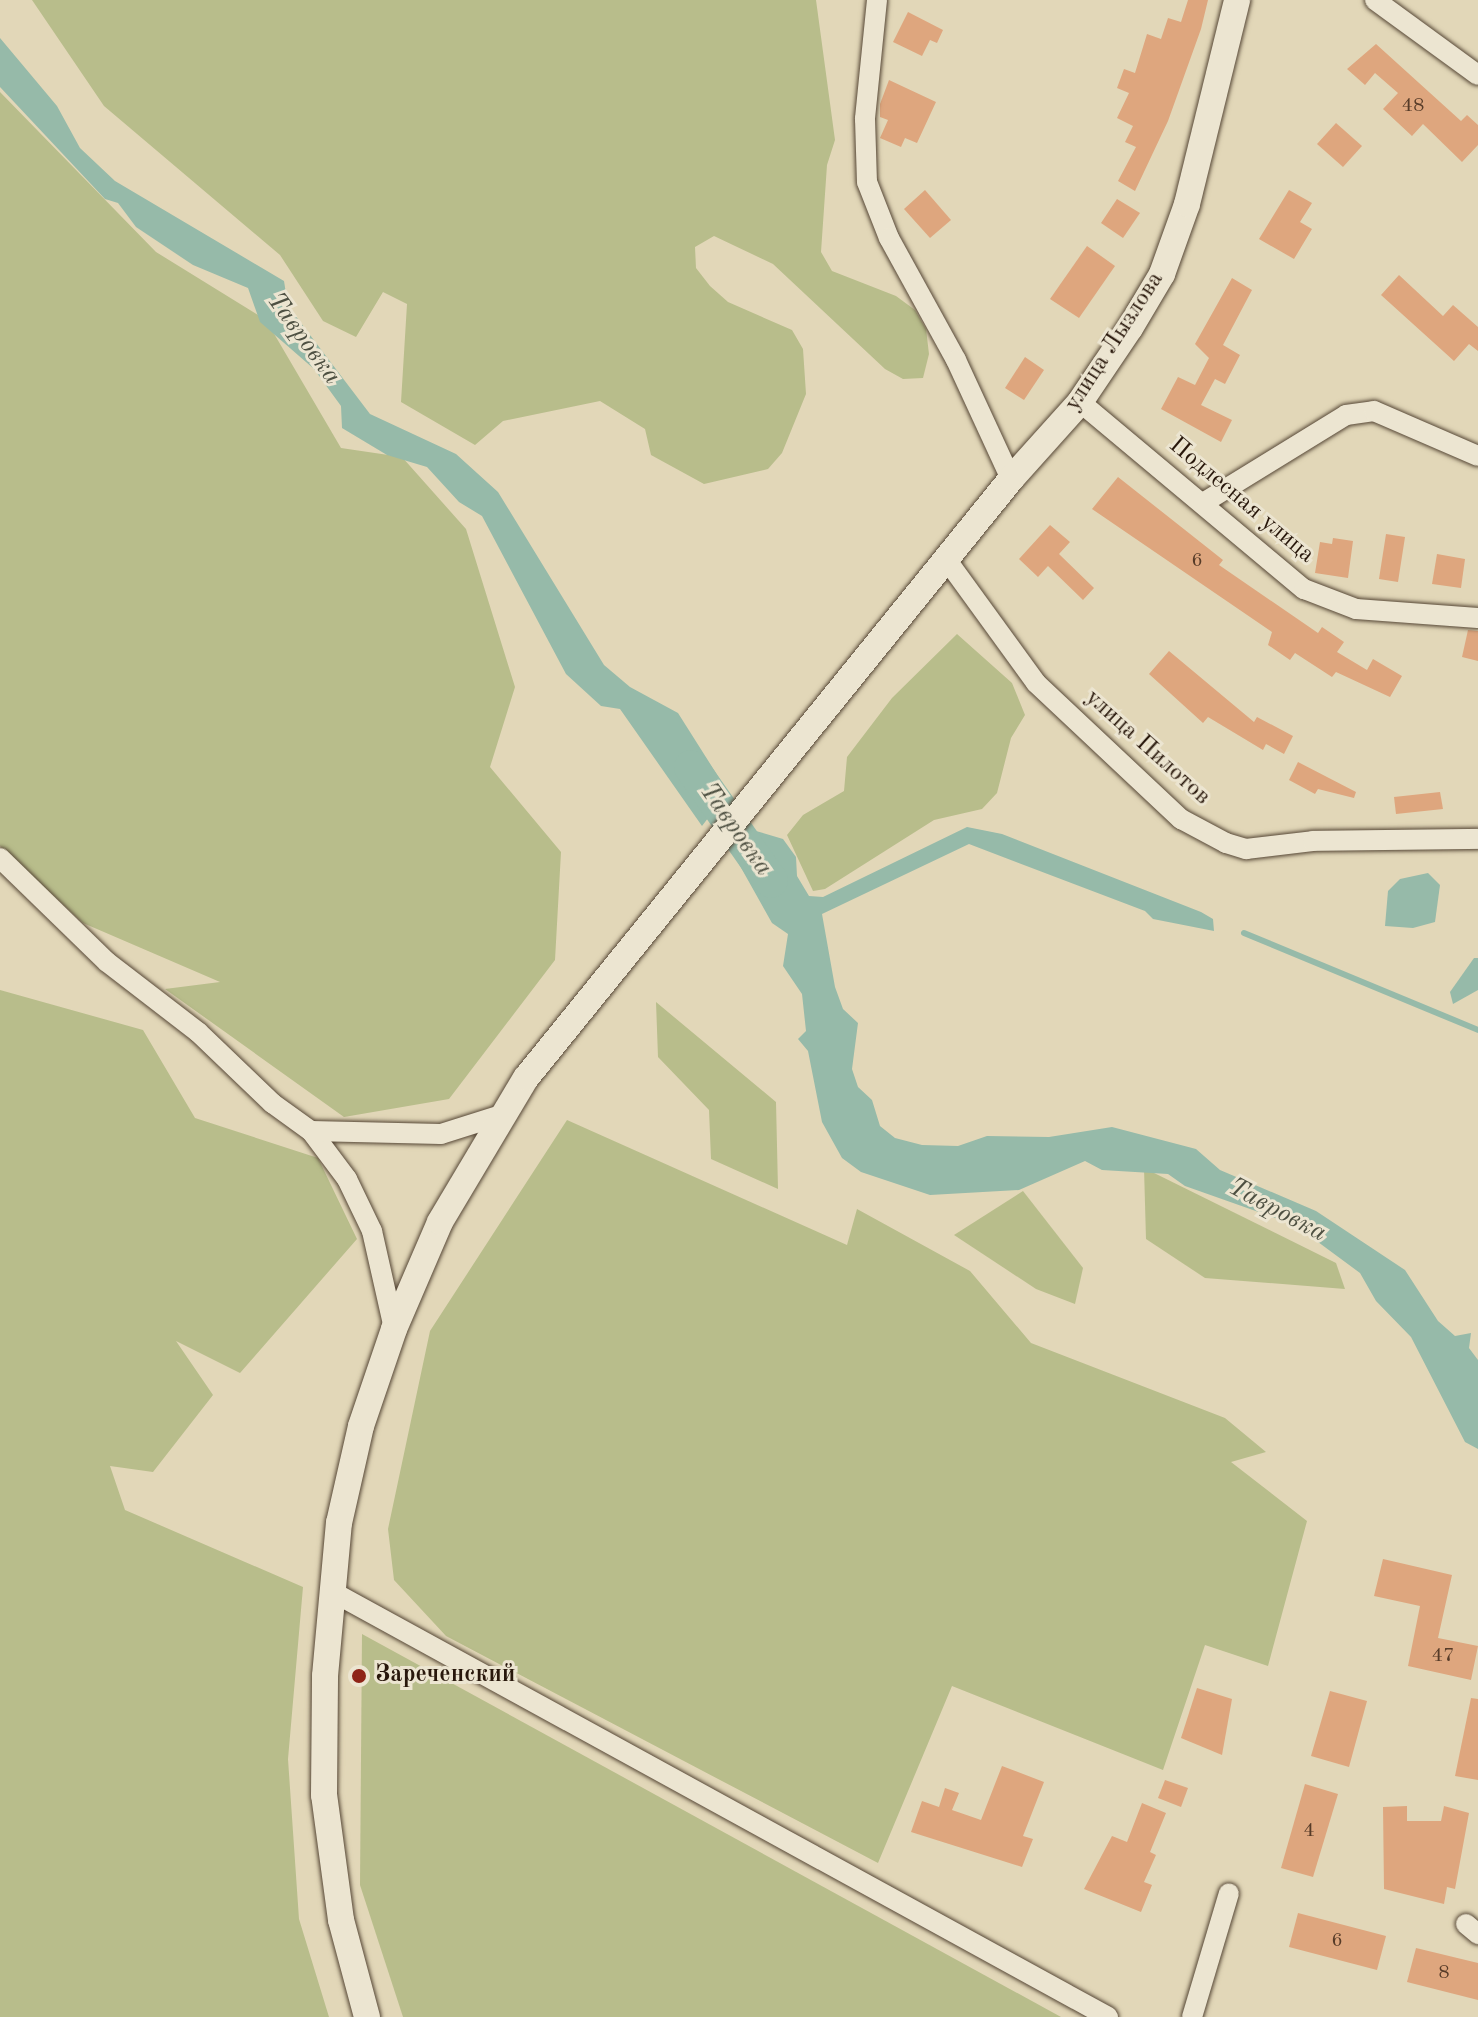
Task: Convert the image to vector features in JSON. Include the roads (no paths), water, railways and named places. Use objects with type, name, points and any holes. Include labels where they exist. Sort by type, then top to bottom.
[{"type":"street","points":[[877,0],[865,119],[867,182],[889,238],[956,360],[1011,479]]},
{"type":"street","name":"улица Лызлова","points":[[367,2017],[341,1920],[324,1795],[331,1591],[339,1523],[361,1426],[394,1329],[440,1222],[501,1115],[811,725],[1011,479],[1080,402],[1162,274],[1205,137],[1237,0]]},
{"type":"street","points":[[1375,0],[1478,75]]},
{"type":"street","name":"Подлесная улица","points":[[1080,402],[1304,589],[1356,609],[1478,618]]},
{"type":"street","points":[[1203,503],[1346,415],[1374,411],[1478,456]]},
{"type":"street","name":"улица Пилотов","points":[[946,559],[1036,683],[1181,819],[1214,837],[1246,849],[1313,841],[1478,839]]},
{"type":"street","points":[[0,858],[107,962],[198,1032],[272,1103],[311,1131],[347,1179],[372,1231],[394,1329]]},
{"type":"street","points":[[311,1131],[441,1134],[501,1115]]},
{"type":"street","points":[[331,1591],[1108,2017]]},
{"type":"street","points":[[1192,2017],[1229,1893]]},
{"type":"water","points":[[0,38],[57,106],[80,148],[115,181],[284,281],[288,306],[370,414],[456,454],[498,492],[604,665],[630,687],[678,713],[728,792],[702,826],[620,709],[601,706],[566,674],[482,516],[459,502],[427,467],[387,455],[342,428],[341,406],[314,369],[260,322],[248,288],[193,265],[136,227],[118,203],[105,199],[0,87]]},
{"type":"water","points":[[967,827],[1002,834],[1201,912],[1213,919],[1214,931],[1153,919],[1145,911],[969,844],[822,914],[835,987],[843,1009],[858,1023],[852,1069],[858,1087],[872,1100],[880,1126],[895,1138],[922,1145],[958,1146],[987,1136],[1049,1137],[1112,1127],[1196,1149],[1220,1170],[1316,1211],[1405,1270],[1438,1321],[1455,1336],[1471,1333],[1469,1348],[1478,1360],[1478,1449],[1465,1442],[1411,1337],[1376,1301],[1360,1273],[1295,1225],[1185,1186],[1168,1174],[1102,1170],[1085,1161],[1019,1190],[930,1195],[861,1172],[842,1158],[822,1122],[808,1051],[798,1039],[806,1031],[802,994],[783,966],[788,934],[772,923],[735,857],[756,831],[783,839],[796,857],[797,876],[809,896],[823,897]]},
{"type":"water","points":[[1428,873],[1440,885],[1435,922],[1413,928],[1385,926],[1388,891],[1400,879]]},
{"type":"water","points":[[1474,958],[1478,958],[1478,990],[1453,1004],[1450,992]]},
{"type":"waterway","name":"Тавровка","points":[[691,767],[771,881]]},
{"type":"waterway","points":[[1244,933],[1478,1030]]},
{"type":"place","name":"Зареченский","points":[[359,1676]]}]
